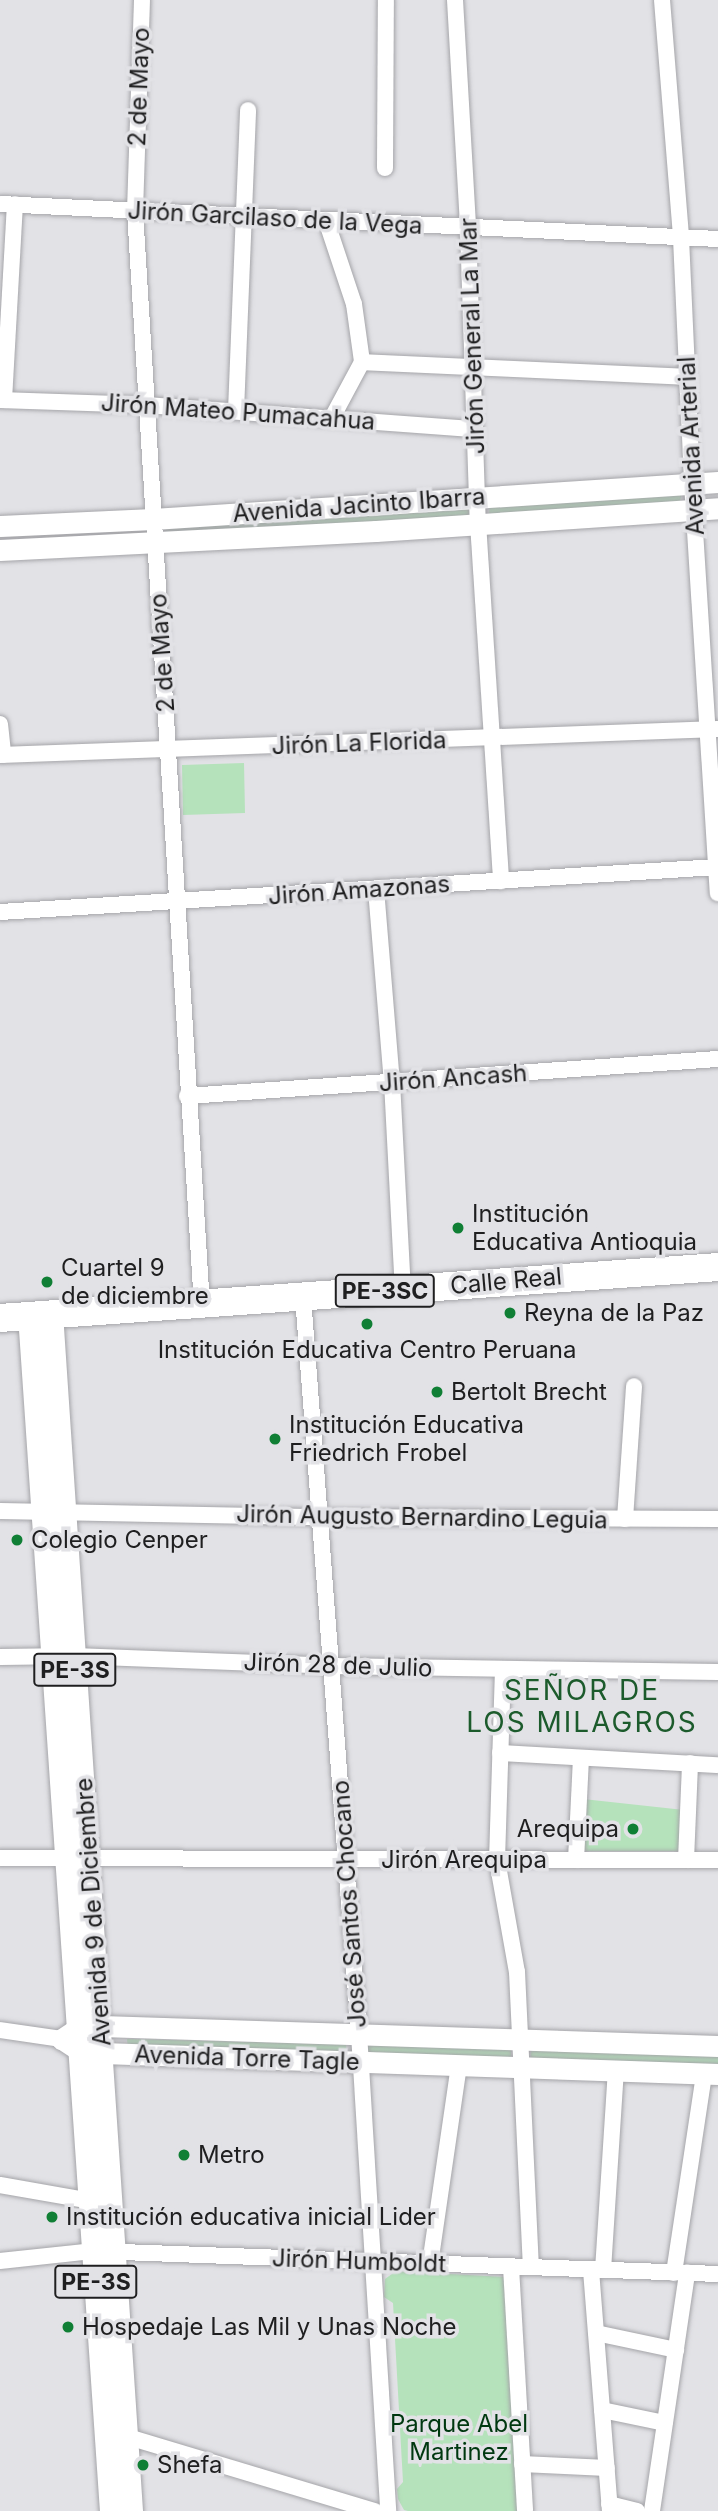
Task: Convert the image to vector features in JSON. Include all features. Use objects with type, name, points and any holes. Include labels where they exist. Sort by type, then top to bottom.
[{"type":"highway","name":"Calle Real","points":[[0,1318],[718,1267]]},
{"type":"main road","name":"Avenida 9 de Diciembre","points":[[41,1314],[78,1859],[91,2201],[102,2251]]},
{"type":"main road","name":"Avenida 9 de Diciembre","points":[[85,2039],[115,2433],[112,2511]]},
{"type":"main road","name":"Avenida 9 de Diciembre","points":[[115,2433],[131,2511]]},
{"type":"street","name":"2 de Mayo","points":[[142,0],[135,211],[187,1096],[202,1305]]},
{"type":"street","points":[[385,168],[386,0]]},
{"type":"street","name":"Jirón General La Mar","points":[[455,0],[468,228],[478,523],[501,881]]},
{"type":"street","name":"Avenida Arterial","points":[[662,0],[681,239],[692,484],[713,729],[718,893]]},
{"type":"street","points":[[236,411],[248,110]]},
{"type":"street","name":"Jirón Garcilaso de la Vega","points":[[7,204],[242,218],[718,239]]},
{"type":"street","points":[[2,400],[7,204]]},
{"type":"street","points":[[326,220],[354,304],[362,362],[332,418]]},
{"type":"street","points":[[362,362],[688,377]]},
{"type":"street","name":"Jirón Mateo Pumacahua","points":[[2,400],[146,405],[475,429]]},
{"type":"street","name":"Avenida Jacinto Ibarra","points":[[0,526],[153,519],[718,482]]},
{"type":"street","name":"Avenida Jacinto Ibarra","points":[[0,550],[260,538],[718,508]]},
{"type":"street","points":[[260,512],[260,538]]},
{"type":"street","points":[[0,724],[1,755]]},
{"type":"street","name":"Jirón La Florida","points":[[1,755],[713,729]]},
{"type":"street","name":"Jirón Amazonas","points":[[0,912],[717,867]]},
{"type":"street","points":[[376,889],[392,1082],[403,1289]]},
{"type":"street","name":"Jirón Ancash","points":[[187,1096],[718,1059]]},
{"type":"street","name":"José Santos Chocano","points":[[303,1297],[361,2061],[388,2511]]},
{"type":"street","points":[[625,1519],[634,1386]]},
{"type":"street","name":"Jirón Augusto Bernardino Leguia","points":[[0,1511],[320,1517],[718,1519]]},
{"type":"street","name":"Jirón 28 de Julio","points":[[0,1657],[64,1656],[331,1666],[718,1672]]},
{"type":"street","points":[[503,1669],[497,1860],[517,1972],[524,2067],[531,2267]]},
{"type":"street","points":[[500,1754],[718,1765]]},
{"type":"street","points":[[576,1860],[580,1758]]},
{"type":"street","points":[[686,1860],[690,1763]]},
{"type":"street","name":"Jirón Arequipa","points":[[0,1858],[718,1860]]},
{"type":"street","points":[[0,2030],[85,2039]]},
{"type":"street","name":"Avenida Torre Tagle","points":[[85,2039],[359,2033],[718,2046]]},
{"type":"street","name":"Avenida Torre Tagle","points":[[85,2039],[361,2061],[711,2074]]},
{"type":"street","points":[[430,2264],[459,2065]]},
{"type":"street","points":[[616,2071],[597,2270],[596,2333],[610,2507],[637,2511]]},
{"type":"street","points":[[652,2511],[676,2350],[681,2273],[711,2074]]},
{"type":"street","points":[[0,2185],[91,2201]]},
{"type":"street","name":"Jirón Humboldt","points":[[0,2261],[102,2251],[718,2274]]},
{"type":"street","points":[[512,2267],[525,2511]]},
{"type":"street","points":[[596,2333],[676,2350]]},
{"type":"street","points":[[602,2410],[665,2423]]},
{"type":"street","points":[[115,2433],[375,2511]]},
{"type":"street","points":[[523,2464],[607,2468]]},
{"type":"green space","points":[[682,492],[680,501],[489,515],[490,502]]},
{"type":"green space","points":[[471,507],[469,517],[165,536],[167,523]]},
{"type":"green space","points":[[244,763],[245,813],[183,815],[182,765]]},
{"type":"green space","name":"Arequipa","points":[[583,1799],[684,1810],[679,1851],[586,1851]]},
{"type":"green space","points":[[127,2039],[346,2044],[347,2057],[128,2050]]},
{"type":"green space","points":[[367,2045],[511,2048],[511,2064],[366,2057]]},
{"type":"green space","points":[[531,2049],[718,2053],[718,2069],[530,2065]]},
{"type":"green space","name":"Parque Abel Martinez","points":[[396,2271],[505,2277],[523,2511],[408,2511],[404,2510],[398,2499],[397,2489],[403,2482],[393,2303],[384,2297],[385,2279]]},
{"type":"place","name":"Institución Educativa Antioquia","points":[[458,1228]]},
{"type":"place","name":"Cuartel 9 de diciembre","points":[[47,1282]]},
{"type":"place","name":"Reyna de la Paz","points":[[510,1313]]},
{"type":"place","name":"Institución Educativa Centro Peruana","points":[[367,1324]]},
{"type":"place","name":"Bertolt Brecht","points":[[437,1392]]},
{"type":"place","name":"Institución Educativa Friedrich Frobel","points":[[275,1439]]},
{"type":"place","name":"Colegio Cenper","points":[[17,1540]]},
{"type":"place","name":"Arequipa","points":[[633,1829]]},
{"type":"place","name":"Metro","points":[[184,2155]]},
{"type":"place","name":"Institución educativa inicial Lider","points":[[52,2217]]},
{"type":"place","name":"Hospedaje Las Mil y Unas Noche","points":[[68,2327]]},
{"type":"place","name":"Shefa","points":[[143,2465]]},
{"type":"district","name":"SEÑOR DE LOS MILAGROS","points":[[582,1706]]}]
